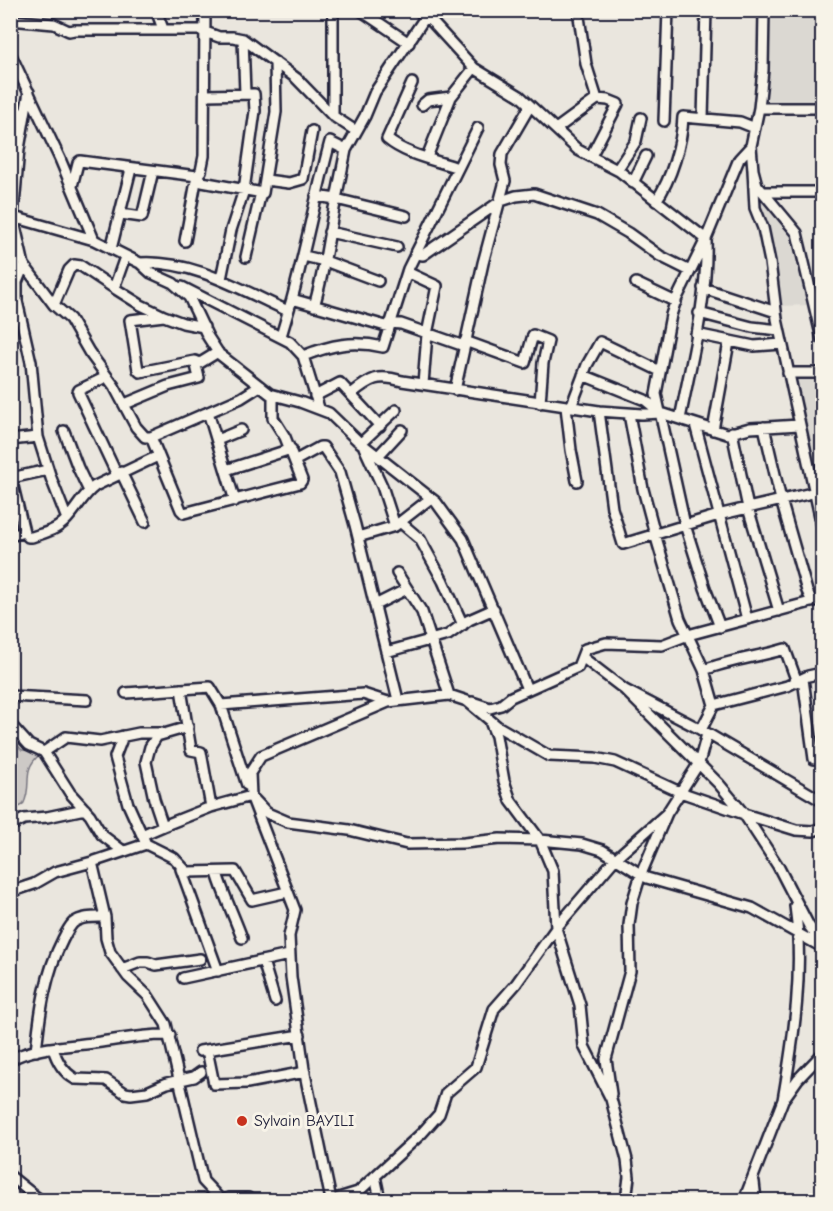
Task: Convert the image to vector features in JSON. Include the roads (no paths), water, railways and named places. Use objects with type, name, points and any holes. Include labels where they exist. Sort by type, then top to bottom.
[{"type":"street","points":[[156,10],[164,29]]},
{"type":"street","points":[[185,241],[196,176],[201,171],[204,156],[205,10]]},
{"type":"street","points":[[333,10],[333,116]]},
{"type":"street","points":[[360,10],[409,43]]},
{"type":"street","points":[[578,10],[586,64],[597,99]]},
{"type":"street","points":[[664,121],[668,10]]},
{"type":"street","points":[[703,118],[706,10]]},
{"type":"street","points":[[764,10],[763,70],[759,108],[751,146],[755,208],[763,228],[770,262],[776,312],[799,425],[819,490],[822,526]]},
{"type":"street","points":[[314,306],[346,150],[375,92],[409,43],[423,12],[474,68],[520,96],[578,150],[616,170],[706,239]]},
{"type":"street","points":[[10,20],[54,24],[69,32],[74,30],[164,29],[205,31],[219,37],[233,36],[243,39],[296,78],[333,116],[356,131]]},
{"type":"street","points":[[243,39],[245,93]]},
{"type":"street","points":[[10,53],[72,186],[94,240]]},
{"type":"street","points":[[72,186],[80,161],[196,176],[201,182],[243,190],[265,191],[276,112],[275,62]]},
{"type":"street","points":[[427,157],[452,97],[474,68]]},
{"type":"street","points":[[412,83],[387,139],[393,144],[458,168]]},
{"type":"street","points":[[28,92],[12,216],[24,266],[54,305],[70,319],[89,352],[114,386],[136,427],[145,437],[151,437],[241,398],[260,386]]},
{"type":"street","points":[[206,94],[254,94],[255,111],[243,190],[231,230],[221,279]]},
{"type":"street","points":[[422,105],[428,100],[452,97]]},
{"type":"street","points":[[556,129],[597,99],[618,104],[591,156]]},
{"type":"street","points":[[455,390],[483,263],[506,181],[501,165],[502,154],[530,106]]},
{"type":"street","points":[[759,108],[822,108]]},
{"type":"street","points":[[10,113],[25,113]]},
{"type":"street","points":[[656,201],[668,182],[682,132],[683,117],[740,122],[755,128]]},
{"type":"street","points":[[616,170],[636,141],[641,118]]},
{"type":"street","points":[[303,356],[328,346],[346,343],[383,347],[407,272],[478,128]]},
{"type":"street","points":[[266,180],[289,183],[303,179],[312,131]]},
{"type":"street","points":[[281,336],[304,256],[330,142],[346,150]]},
{"type":"street","points":[[720,627],[705,588],[686,525],[656,394],[676,302],[706,239],[739,159],[751,146]]},
{"type":"street","points":[[633,183],[646,156]]},
{"type":"street","points":[[111,249],[131,169]]},
{"type":"street","points":[[753,170],[757,185],[797,233],[822,339]]},
{"type":"street","points":[[121,214],[142,217],[153,171]]},
{"type":"street","points":[[246,257],[261,192]]},
{"type":"street","points":[[763,192],[822,192]]},
{"type":"street","points":[[416,254],[423,255],[501,201],[534,194],[597,215],[628,233],[660,256],[690,271]]},
{"type":"street","points":[[316,196],[406,216]]},
{"type":"street","points":[[12,216],[94,240],[140,263],[151,273],[281,336],[303,356],[320,408]]},
{"type":"street","points":[[329,232],[396,247]]},
{"type":"street","points":[[680,419],[703,288],[706,239]]},
{"type":"street","points":[[114,288],[125,256]]},
{"type":"street","points":[[304,256],[325,261],[378,281]]},
{"type":"street","points":[[140,263],[160,262],[221,279],[288,311]]},
{"type":"street","points":[[54,305],[69,270],[74,265],[81,266],[141,305],[183,323],[204,327]]},
{"type":"street","points":[[24,266],[17,282],[16,322],[31,362],[38,437],[67,519]]},
{"type":"street","points":[[407,272],[437,286],[427,334],[423,384]]},
{"type":"street","points":[[172,283],[189,297],[218,352],[273,396],[320,408],[329,413],[362,444],[431,498],[447,515],[463,539],[527,689]]},
{"type":"street","points":[[636,283],[676,302]]},
{"type":"street","points":[[703,288],[776,312]]},
{"type":"street","points":[[812,294],[822,294]]},
{"type":"street","points":[[292,299],[390,325],[401,324],[525,363],[533,334],[548,342],[543,363],[540,403]]},
{"type":"street","points":[[699,313],[752,327],[780,330]]},
{"type":"street","points":[[164,316],[130,320],[140,372],[195,361],[200,363],[218,352]]},
{"type":"street","points":[[696,334],[754,346],[782,344]]},
{"type":"street","points":[[577,481],[571,450],[568,407],[600,342],[660,370]]},
{"type":"street","points":[[713,430],[729,342]]},
{"type":"street","points":[[124,404],[168,386],[200,378],[195,361]]},
{"type":"street","points":[[788,373],[822,373]]},
{"type":"street","points":[[583,375],[645,400],[661,413]]},
{"type":"street","points":[[351,394],[380,376],[568,407],[629,414],[661,413],[727,434],[750,428],[799,425]]},
{"type":"street","points":[[106,377],[78,392],[146,522]]},
{"type":"street","points":[[315,396],[340,383],[380,426]]},
{"type":"street","points":[[151,437],[184,513],[188,514],[302,482],[296,460],[273,418],[273,396]]},
{"type":"street","points":[[362,444],[396,410]]},
{"type":"street","points":[[599,411],[612,508],[623,544],[718,515],[819,490]]},
{"type":"street","points":[[208,412],[235,501]]},
{"type":"street","points":[[626,1200],[629,1177],[627,1160],[611,1099],[606,1059],[630,971],[629,925],[632,903],[640,874],[667,813],[699,763],[704,732],[714,705],[704,670],[680,619],[655,534],[643,489],[629,414]]},
{"type":"street","points":[[695,424],[747,620]]},
{"type":"street","points":[[764,427],[781,500],[812,602]]},
{"type":"street","points":[[217,440],[241,430]]},
{"type":"street","points":[[378,456],[402,430]]},
{"type":"street","points":[[64,431],[89,491]]},
{"type":"street","points":[[732,432],[748,508],[778,611]]},
{"type":"street","points":[[10,440],[38,437]]},
{"type":"street","points":[[362,444],[398,524],[420,539],[463,625]]},
{"type":"street","points":[[296,460],[318,447],[323,447],[340,472],[386,652],[393,701]]},
{"type":"street","points":[[226,470],[291,449]]},
{"type":"street","points":[[48,470],[11,478],[24,532],[28,537],[55,529],[67,519],[89,491],[158,456]]},
{"type":"street","points":[[358,537],[398,524],[431,498]]},
{"type":"street","points":[[10,536],[24,532]]},
{"type":"street","points":[[397,573],[422,612],[449,695]]},
{"type":"street","points":[[375,605],[407,589]]},
{"type":"street","points":[[822,599],[688,635],[662,645],[606,642],[585,649],[578,667],[527,689],[501,705],[490,708],[449,695],[393,701],[261,756],[250,773],[251,796],[267,813],[288,822],[349,830],[407,844],[464,843],[500,839],[582,844],[602,850],[647,878],[752,908],[822,945]]},
{"type":"street","points":[[386,652],[448,635],[494,609]]},
{"type":"street","points":[[704,670],[727,662],[754,658],[785,649],[800,680],[814,759]]},
{"type":"street","points":[[582,657],[625,690],[719,784],[744,814],[778,866],[808,926],[822,945]]},
{"type":"street","points":[[714,705],[787,686],[822,673]]},
{"type":"street","points":[[126,693],[210,687],[221,705],[251,796],[295,910],[289,936],[289,955],[305,1072],[332,1200],[358,1192],[428,1127],[439,1114],[446,1093],[476,1067],[494,1009],[516,984],[556,927],[615,859],[667,813]]},
{"type":"street","points":[[181,689],[190,750],[201,752],[211,807]]},
{"type":"street","points":[[625,690],[704,732],[822,801]]},
{"type":"street","points":[[221,705],[363,694],[393,701]]},
{"type":"street","points":[[10,696],[87,700]]},
{"type":"street","points":[[467,700],[490,722],[524,744],[549,756],[595,758],[615,762],[680,792],[744,814],[796,830],[813,831],[822,828]]},
{"type":"street","points":[[490,722],[496,736],[504,781],[511,801],[540,840],[553,871],[556,927],[580,1005],[584,1046],[611,1099]]},
{"type":"street","points":[[10,724],[29,745],[44,752],[70,793],[85,809],[102,835],[123,851]]},
{"type":"street","points":[[164,826],[154,798],[146,762],[157,736],[188,727]]},
{"type":"street","points":[[44,752],[66,737],[100,741],[139,733],[165,734]]},
{"type":"street","points":[[123,736],[115,757],[128,804],[144,840],[174,858],[187,872],[235,871],[252,900],[287,892]]},
{"type":"street","points":[[10,892],[34,884],[55,872],[123,851],[164,826],[211,807],[251,796]]},
{"type":"street","points":[[10,826],[24,819],[85,809]]},
{"type":"street","points":[[92,862],[105,917],[106,938],[110,952],[122,969],[148,996],[170,1035],[203,1181],[224,1199],[248,1198],[249,1200]]},
{"type":"street","points":[[179,864],[218,971]]},
{"type":"street","points":[[217,873],[242,939]]},
{"type":"street","points":[[744,1200],[783,1100],[794,1040],[799,934],[793,896]]},
{"type":"street","points":[[36,1051],[40,1010],[47,977],[56,953],[75,921],[105,917]]},
{"type":"street","points":[[183,978],[289,955]]},
{"type":"street","points":[[122,969],[140,962],[156,965],[200,959]]},
{"type":"street","points":[[263,961],[275,1001]]},
{"type":"street","points":[[10,1060],[53,1048],[170,1035]]},
{"type":"street","points":[[300,1035],[204,1051],[214,1084],[247,1083],[305,1072]]},
{"type":"street","points":[[53,1048],[59,1065],[71,1077],[106,1080],[125,1094],[147,1092],[180,1079],[194,1077],[201,1072]]},
{"type":"street","points":[[783,1100],[798,1078],[822,1054]]},
{"type":"street","points":[[10,1176],[40,1200]]},
{"type":"street","points":[[375,1176],[380,1200]]},
{"type":"street","points":[[753,1178],[756,1200]]},
{"type":"place","name":"Sylvain BAYILI","points":[[242,1121]]}]
